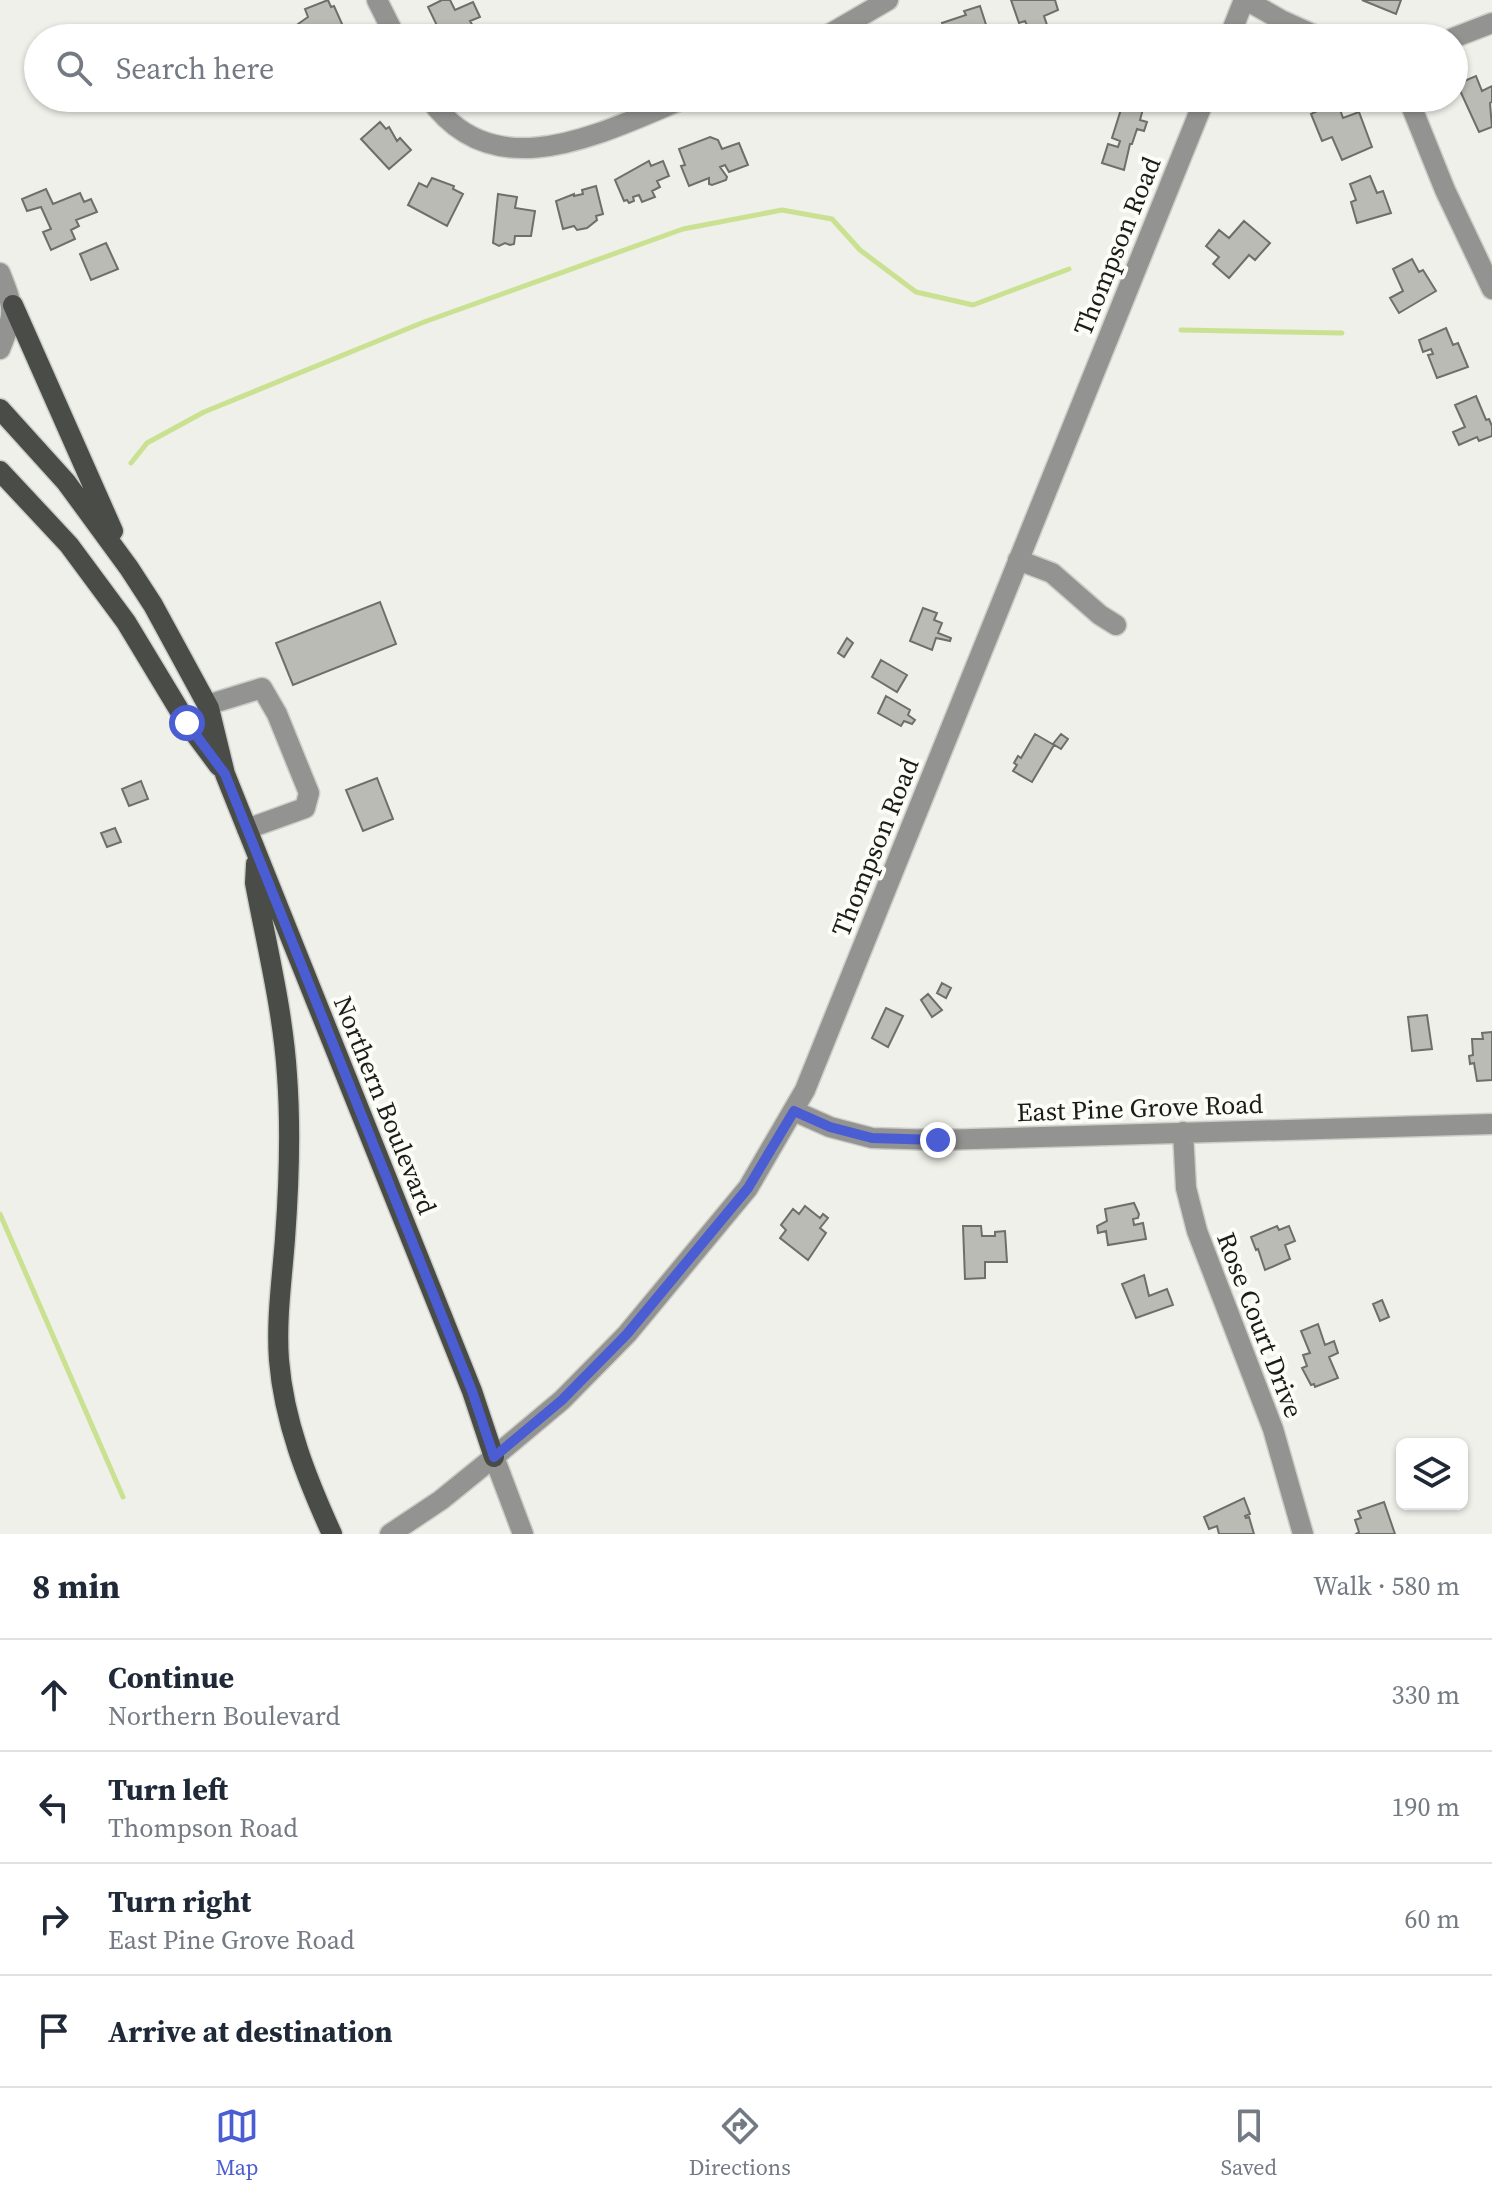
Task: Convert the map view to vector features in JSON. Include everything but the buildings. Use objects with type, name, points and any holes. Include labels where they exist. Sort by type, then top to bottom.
[{"type":"main road","points":[[13,305],[129,568]]},
{"type":"main road","name":"Northern Boulevard","points":[[0,409],[66,482],[129,568],[207,705],[225,774],[472,1391],[494,1457]]},
{"type":"main road","name":"Northern Boulevard","points":[[0,471],[69,545],[107,596],[187,723],[225,774]]},
{"type":"main road","points":[[256,852],[255,883],[280,1011],[287,1074],[289,1145],[278,1327],[279,1362],[294,1440],[332,1534]]},
{"type":"street","points":[[377,0],[389,24]]},
{"type":"street","points":[[847,24],[888,0]]},
{"type":"street","points":[[1235,24],[1245,0],[1290,24]]},
{"type":"street","points":[[1468,32],[1492,23]]},
{"type":"street","points":[[442,112],[460,131],[477,140],[511,148],[533,148],[582,139],[650,112]]},
{"type":"street","name":"Thompson Road","points":[[390,1534],[441,1500],[562,1400],[627,1334],[748,1188],[794,1111],[817,1061],[1199,112]]},
{"type":"street","points":[[1414,112],[1445,190],[1492,289]]},
{"type":"street","points":[[0,273],[13,305],[10,324],[0,349]]},
{"type":"street","points":[[1018,560],[1052,573],[1116,625]]},
{"type":"street","points":[[207,705],[262,688],[277,714],[309,793],[305,808],[247,829]]},
{"type":"street","name":"East Pine Grove Road","points":[[794,1111],[830,1127],[872,1138],[938,1140],[1492,1124]]},
{"type":"street","name":"Rose Court Drive","points":[[1183,1132],[1186,1188],[1197,1231],[1273,1429],[1303,1534]]},
{"type":"street","points":[[494,1457],[523,1534]]},
{"type":"waterway","points":[[131,463],[147,443],[204,412],[424,322],[683,229],[782,210],[832,219],[860,250],[916,292],[973,305],[1069,269]]},
{"type":"waterway","points":[[1181,330],[1342,333]]},
{"type":"waterway","points":[[0,1214],[123,1497]]},
{"type":"route","points":[[187,723],[225,774],[472,1391],[494,1457],[562,1400],[627,1334],[748,1188],[794,1111],[830,1127],[872,1138],[938,1140]]}]
